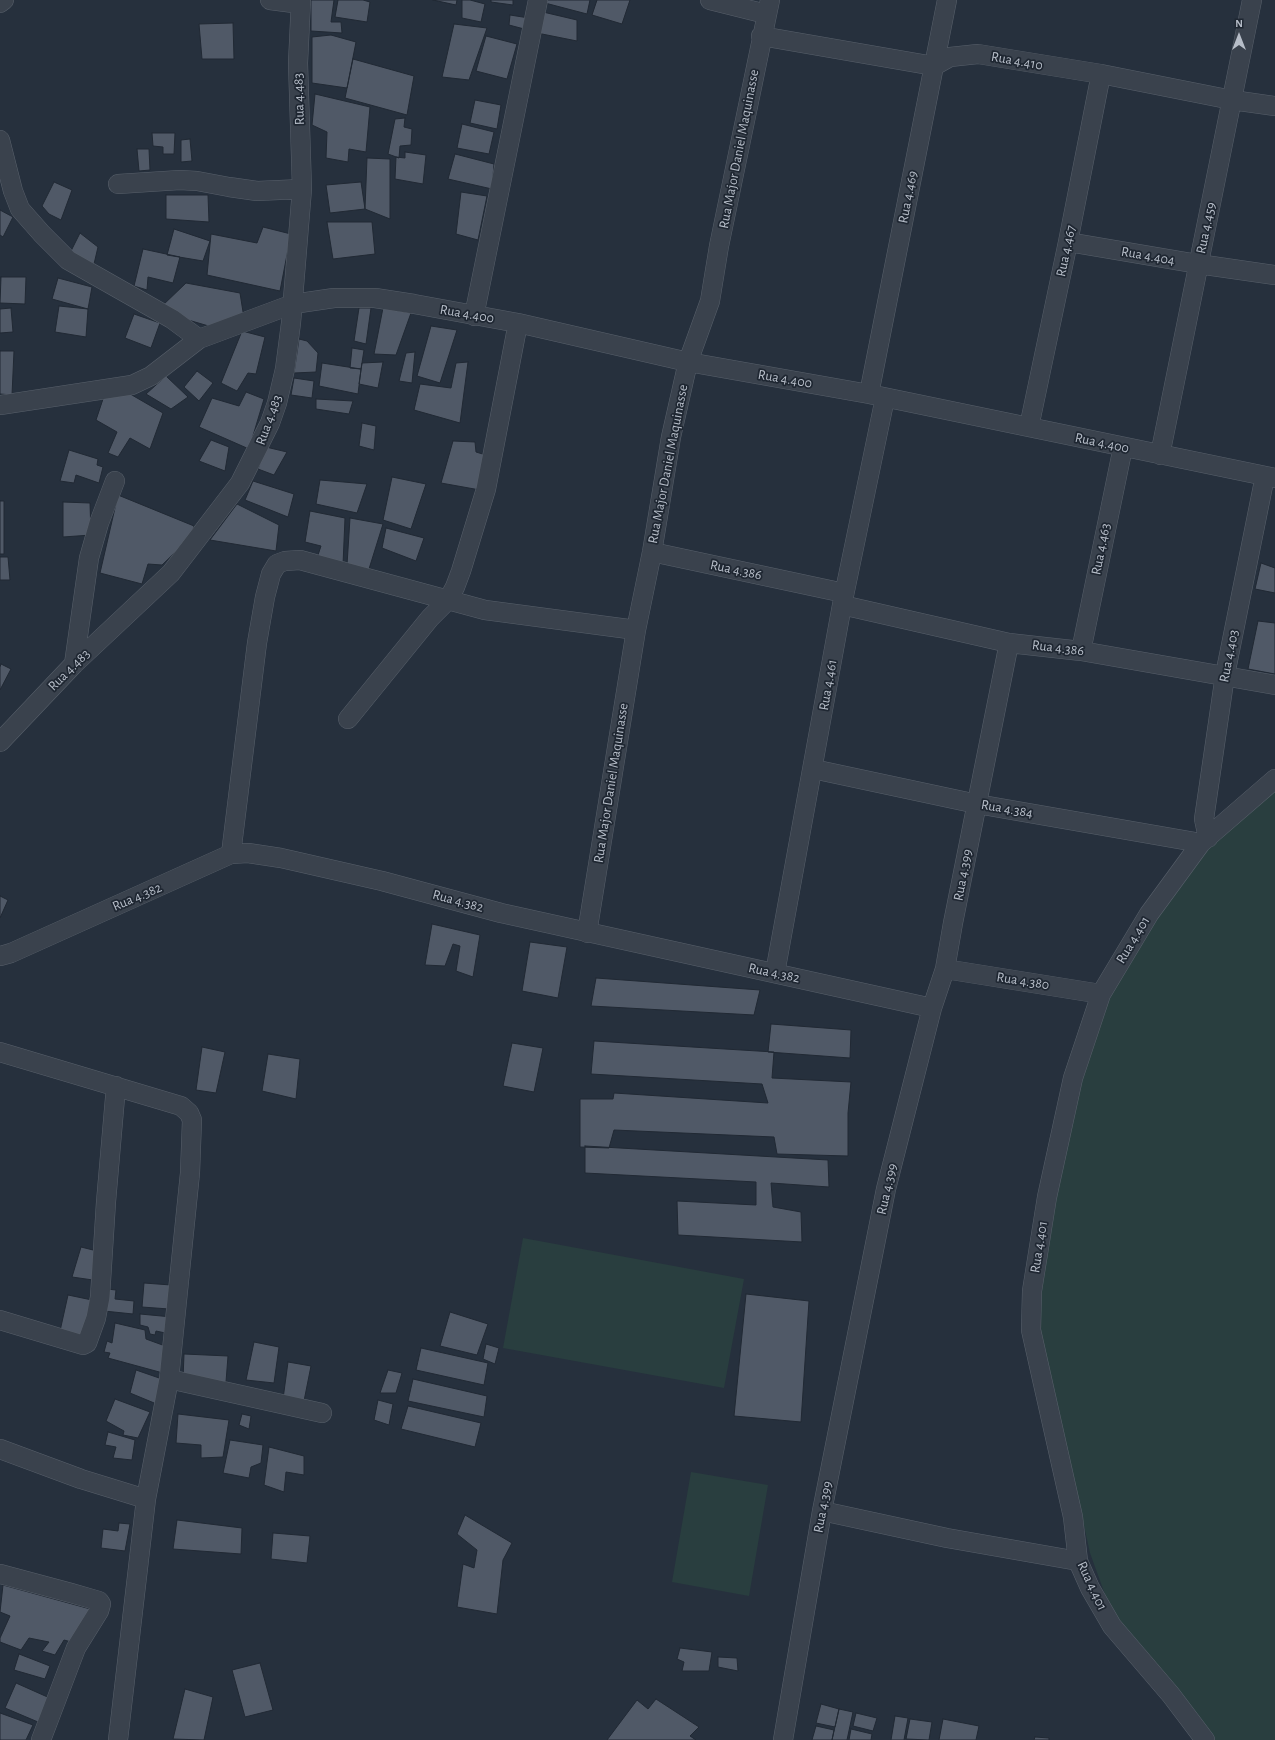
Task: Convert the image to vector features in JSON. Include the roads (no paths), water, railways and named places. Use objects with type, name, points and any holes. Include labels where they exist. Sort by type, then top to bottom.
[{"type":"street","points":[[0,3],[4,0]]},
{"type":"street","points":[[270,0],[301,2]]},
{"type":"street","points":[[474,316],[538,0]]},
{"type":"street","points":[[710,0],[768,7]]},
{"type":"street","name":"Rua 4.469","points":[[877,396],[934,66],[947,0]]},
{"type":"street","name":"Rua 4.459","points":[[1160,455],[1252,0]]},
{"type":"street","name":"Rua 4.483","points":[[0,742],[74,664],[171,573],[240,483],[270,423],[285,369],[293,304],[302,189],[298,63],[301,2]]},
{"type":"street","name":"Rua Major Daniel Maquinasse","points":[[587,933],[636,630],[652,552],[671,437],[688,362],[710,301],[761,36],[768,7]]},
{"type":"street","points":[[761,36],[934,66]]},
{"type":"street","name":"Rua 4.410","points":[[934,66],[950,57],[978,54],[1101,74],[1232,100],[1275,106]]},
{"type":"street","name":"Rua 4.467","points":[[1029,427],[1068,242],[1101,74]]},
{"type":"street","points":[[0,140],[13,191],[20,209],[68,260],[172,319],[200,339]]},
{"type":"street","points":[[118,184],[180,180],[196,181],[257,191],[302,189]]},
{"type":"street","name":"Rua 4.404","points":[[1068,242],[1198,264],[1275,275]]},
{"type":"street","name":"Rua 4.400","points":[[0,405],[132,385],[151,376],[200,339],[293,304],[334,298],[375,298],[518,323],[688,362],[877,396],[1270,477]]},
{"type":"street","points":[[348,719],[430,618],[448,600],[461,571],[486,489],[518,323]]},
{"type":"street","name":"Rua 4.461","points":[[775,973],[813,769],[877,396]]},
{"type":"street","name":"Rua 4.463","points":[[1081,651],[1123,447]]},
{"type":"street","name":"Rua 4.403","points":[[1205,841],[1204,819],[1225,675],[1270,477]]},
{"type":"street","points":[[74,664],[89,558],[99,524],[115,481]]},
{"type":"street","name":"Rua 4.386","points":[[652,552],[843,599],[1009,643],[1081,651],[1225,675],[1275,685]]},
{"type":"street","points":[[231,854],[257,643],[265,597],[271,574],[277,564],[285,561],[300,560],[485,610],[636,630]]},
{"type":"street","name":"Rua 4.399","points":[[783,1740],[822,1511],[886,1189],[932,1008],[945,968],[1009,643]]},
{"type":"street","name":"Rua 4.384","points":[[813,769],[977,804],[1205,841]]},
{"type":"street","name":"Rua 4.401","points":[[1205,1740],[1171,1695],[1112,1626],[1090,1588],[1078,1561],[1070,1503],[1031,1330],[1032,1291],[1047,1197],[1073,1078],[1101,994],[1149,914],[1205,841],[1275,779]]},
{"type":"street","name":"Rua 4.382","points":[[0,956],[11,953],[231,854],[248,853],[281,858],[382,881],[501,913],[587,933],[932,1008]]},
{"type":"street","name":"Rua 4.380","points":[[945,968],[1101,994]]},
{"type":"street","points":[[0,1052],[181,1106],[189,1113],[192,1120],[190,1173],[169,1379],[146,1499],[118,1740]]},
{"type":"street","points":[[0,1320],[83,1345],[87,1343],[96,1318],[100,1297],[106,1202],[116,1086]]},
{"type":"street","points":[[169,1379],[322,1413]]},
{"type":"street","points":[[0,1449],[81,1479],[146,1499]]},
{"type":"street","points":[[822,1511],[947,1538],[1078,1561]]},
{"type":"street","points":[[0,1574],[99,1601],[101,1604],[99,1611],[76,1648],[41,1740]]}]
